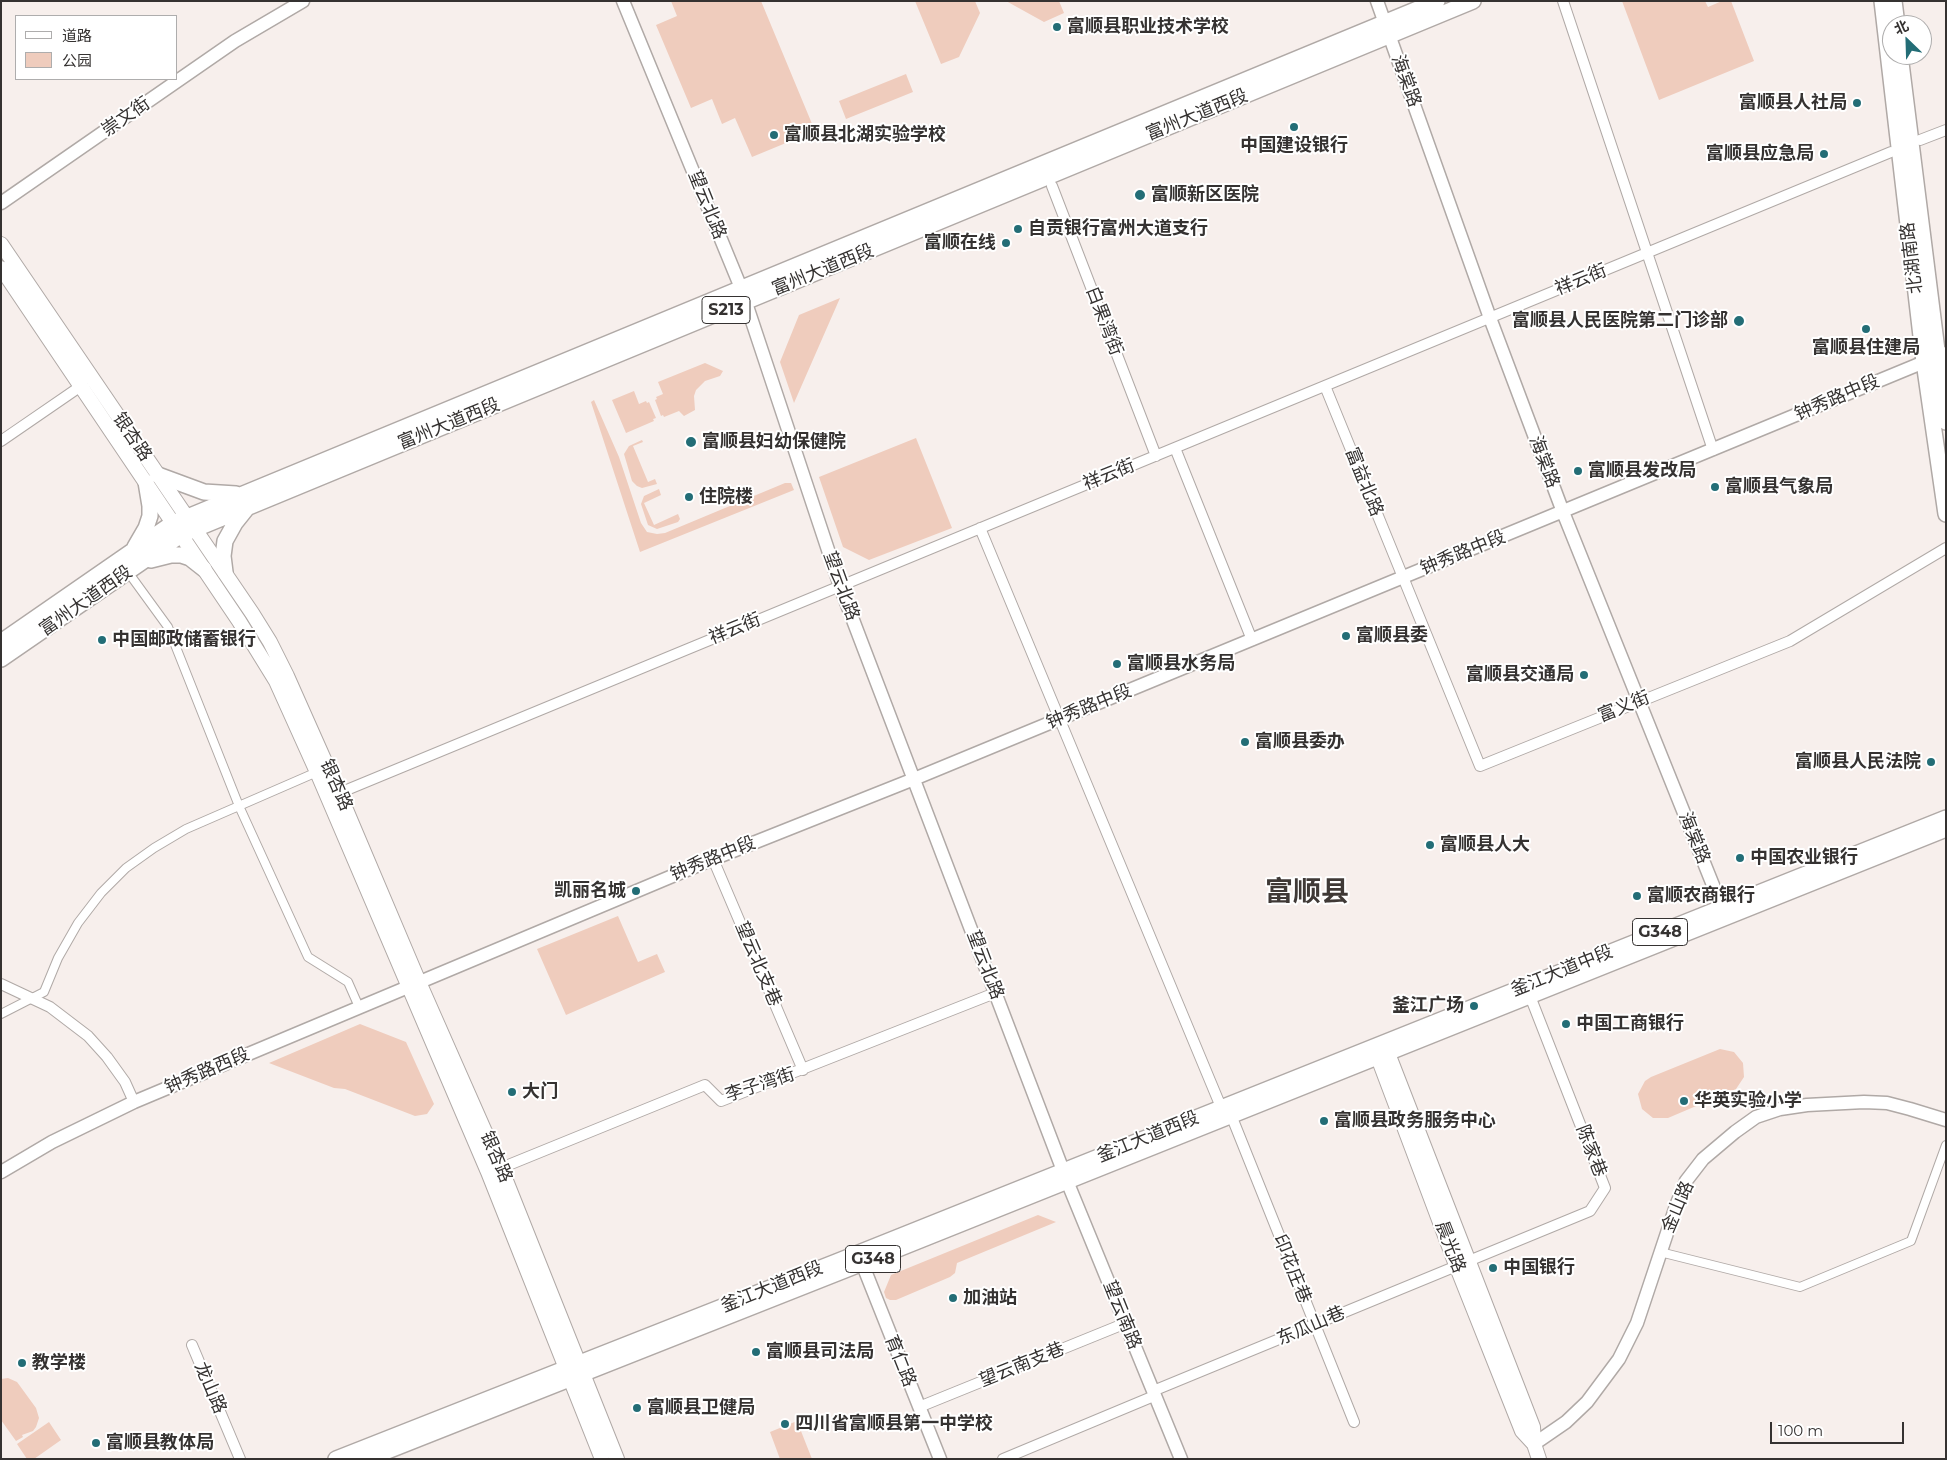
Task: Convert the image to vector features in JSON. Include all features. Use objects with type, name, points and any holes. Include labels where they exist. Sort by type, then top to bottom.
[{"type":"main road","name":"富州大道西段","points":[[1387,29],[1437,1]]},
{"type":"main road","name":"富州大道西段","points":[[1,659],[184,526],[1387,29],[1473,1]]},
{"type":"main road","name":"北湖南路","points":[[1882,1],[1885,15]]},
{"type":"main road","points":[[1894,1],[1896,15]]},
{"type":"main road","points":[[1877,30],[1882,36]]},
{"type":"main road","name":"北湖南路","points":[[1895,65],[1910,240],[1936,357],[1935,447],[1946,514]]},
{"type":"main road","name":"北湖南路","points":[[1896,65],[1924,251],[1936,357],[1946,422]]},
{"type":"main road","points":[[1924,251],[1931,235]]},
{"type":"main road","points":[[1903,256],[1910,240]]},
{"type":"main road","name":"银杏路","points":[[1,244],[152,479],[184,526],[225,572],[270,642],[287,676],[333,795],[414,984],[488,1172],[574,1371]]},
{"type":"main road","name":"银杏路","points":[[1,268],[81,386],[152,479]]},
{"type":"main road","points":[[1930,467],[1935,447]]},
{"type":"main road","points":[[133,563],[150,516],[152,479],[246,500],[240,516],[225,541],[223,556],[225,572]]},
{"type":"main road","name":"银杏路","points":[[184,526],[204,569],[256,647],[276,681],[317,772],[333,795]]},
{"type":"main road","points":[[133,563],[159,557],[182,555],[190,558],[204,569]]},
{"type":"main road","name":"富州大道西段","points":[[1,642],[133,563]]},
{"type":"main road","name":"釜江大道中段","points":[[1381,1050],[1530,996],[1946,818]]},
{"type":"main road","name":"釜江大道中段","points":[[1381,1050],[1724,912],[1946,829]]},
{"type":"main road","name":"银杏路","points":[[414,984],[501,1168],[574,1371]]},
{"type":"main road","name":"釜江大道西段","points":[[367,1459],[574,1371],[1381,1050]]},
{"type":"main road","name":"晨光路","points":[[1381,1050],[1462,1262],[1533,1426],[1534,1444],[1539,1459]]},
{"type":"main road","name":"釜江大道西段","points":[[336,1459],[862,1263],[1065,1176]]},
{"type":"main road","points":[[574,1371],[602,1459]]},
{"type":"main road","points":[[574,1371],[617,1459]]},
{"type":"street","name":"崇文街","points":[[1,203],[235,41],[303,1]]},
{"type":"street","name":"望云北路","points":[[623,1],[743,295],[840,586],[1065,1176]]},
{"type":"street","name":"海棠路","points":[[1377,1],[1490,318],[1562,512],[1724,912]]},
{"type":"street","points":[[1563,1],[1713,450]]},
{"type":"street","points":[[1920,140],[1946,130]]},
{"type":"street","name":"祥云街","points":[[333,795],[1891,152]]},
{"type":"street","name":"白果湾街","points":[[1052,186],[1156,456]]},
{"type":"street","name":"钟秀路中段","points":[[414,984],[713,859],[914,779],[1936,357]]},
{"type":"street","points":[[1,441],[81,386]]},
{"type":"street","name":"富益北路","points":[[1325,386],[1402,578]]},
{"type":"street","points":[[1175,448],[1252,640]]},
{"type":"street","name":"印花庄巷","points":[[980,528],[1226,1111],[1354,1422]]},
{"type":"street","name":"富义街","points":[[1402,578],[1480,766],[1790,641],[1946,548]]},
{"type":"street","points":[[133,563],[168,627],[239,806],[308,956],[348,982],[359,1007]]},
{"type":"street","points":[[1,1014],[44,992],[58,958],[78,923],[101,893],[126,868],[154,848],[186,829],[317,772]]},
{"type":"street","name":"望云北支巷","points":[[713,859],[803,1070]]},
{"type":"street","points":[[1,984],[50,1007],[88,1036],[108,1057],[134,1102]]},
{"type":"street","name":"钟秀路西段","points":[[1,1172],[52,1142],[134,1102],[414,984]]},
{"type":"street","name":"李子湾街","points":[[501,1168],[705,1085],[721,1101],[995,993]]},
{"type":"street","name":"陈家巷","points":[[1462,1262],[1590,1211],[1605,1188],[1530,996]]},
{"type":"street","name":"金山路","points":[[1534,1444],[1566,1422],[1580,1409],[1619,1360],[1637,1322],[1686,1181],[1703,1159],[1735,1132],[1756,1118],[1780,1109],[1864,1102],[1887,1103],[1910,1108],[1946,1120]]},
{"type":"street","points":[[1660,1252],[1800,1287],[1911,1241],[1946,1145]]},
{"type":"street","name":"望云南路","points":[[1065,1176],[1181,1459]]},
{"type":"street","name":"东瓜山巷","points":[[1003,1459],[1462,1262]]},
{"type":"street","name":"育仁路","points":[[862,1263],[940,1459]]},
{"type":"street","name":"望云南支巷","points":[[919,1407],[1126,1323]]},
{"type":"street","name":"龙山路","points":[[192,1345],[240,1459]]},
{"type":"green space","points":[[671,1],[761,1],[815,131],[752,157],[735,118],[722,124],[712,99],[691,108],[656,25],[677,16]]},
{"type":"green space","points":[[915,1],[975,1],[980,13],[959,57],[941,64]]},
{"type":"green space","points":[[1006,1],[1059,1],[1064,13],[1044,22]]},
{"type":"green space","points":[[1622,1],[1705,1],[1708,7],[1722,1],[1731,1],[1754,61],[1659,100]]},
{"type":"green space","points":[[906,74],[913,92],[846,119],[839,101]]},
{"type":"green space","points":[[840,298],[794,403],[780,362],[799,315]]},
{"type":"green space","points":[[705,363],[723,371],[720,376],[705,381],[696,390],[694,396],[695,410],[684,416],[679,411],[664,417],[663,415],[661,416],[655,400],[657,399],[656,397],[663,394],[658,382]]},
{"type":"green space","points":[[634,391],[639,404],[646,401],[647,403],[649,402],[656,418],[653,419],[654,421],[626,433],[612,400]]},
{"type":"green space","points":[[594,400],[619,457],[641,523],[647,532],[665,533],[785,483],[791,483],[794,490],[640,552],[591,402]]},
{"type":"green space","points":[[916,438],[952,528],[869,560],[843,547],[819,477]]},
{"type":"green space","points":[[642,440],[643,442],[633,446],[648,482],[655,479],[657,484],[642,488],[632,481],[624,454],[629,446]]},
{"type":"green space","points":[[659,489],[661,495],[644,503],[654,525],[678,514],[680,519],[678,522],[657,529],[648,525],[641,504],[644,496]]},
{"type":"green space","points":[[618,916],[638,962],[657,954],[665,972],[566,1015],[537,949]]},
{"type":"green space","points":[[360,1024],[406,1042],[434,1104],[427,1114],[415,1116],[269,1063]]},
{"type":"green space","points":[[1720,1049],[1734,1052],[1743,1063],[1744,1077],[1736,1089],[1668,1118],[1653,1118],[1642,1109],[1638,1094],[1645,1081]]},
{"type":"green space","points":[[1038,1215],[1056,1222],[957,1263],[955,1273],[950,1277],[896,1300],[886,1298],[884,1292],[891,1275]]},
{"type":"green space","points":[[8,1378],[17,1382],[36,1408],[39,1418],[33,1431],[22,1435],[23,1437],[16,1441],[1,1420],[1,1379]]},
{"type":"green space","points":[[797,1421],[812,1459],[780,1459],[770,1432]]},
{"type":"green space","points":[[49,1422],[61,1440],[34,1459],[27,1459],[17,1444]]},
{"type":"place","name":"富顺县职业技术学校","points":[[1057,27]]},
{"type":"place","name":"富顺县人社局","points":[[1857,103]]},
{"type":"place","name":"中国建设银行","points":[[1294,127]]},
{"type":"place","name":"富顺县北湖实验学校","points":[[774,135]]},
{"type":"place","name":"富顺县应急局","points":[[1824,154]]},
{"type":"place","name":"富顺新区医院","points":[[1140,195]]},
{"type":"place","name":"自贡银行富州大道支行","points":[[1018,229]]},
{"type":"place","name":"富顺在线","points":[[1006,243]]},
{"type":"place","name":"富顺县人民医院第二门诊部","points":[[1739,321]]},
{"type":"place","name":"富顺县住建局","points":[[1866,329]]},
{"type":"place","name":"富顺县妇幼保健院","points":[[691,442]]},
{"type":"place","name":"富顺县发改局","points":[[1578,471]]},
{"type":"place","name":"富顺县气象局","points":[[1715,487]]},
{"type":"place","name":"住院楼","points":[[689,497]]},
{"type":"place","name":"富顺县委","points":[[1346,636]]},
{"type":"place","name":"中国邮政储蓄银行","points":[[102,640]]},
{"type":"place","name":"富顺县水务局","points":[[1117,664]]},
{"type":"place","name":"富顺县交通局","points":[[1584,675]]},
{"type":"place","name":"富顺县委办","points":[[1245,742]]},
{"type":"place","name":"富顺县人民法院","points":[[1931,762]]},
{"type":"place","name":"富顺县人大","points":[[1430,845]]},
{"type":"place","name":"中国农业银行","points":[[1740,858]]},
{"type":"place","name":"凯丽名城","points":[[636,891]]},
{"type":"place","name":"富顺农商银行","points":[[1637,896]]},
{"type":"place","name":"釜江广场","points":[[1474,1006]]},
{"type":"place","name":"中国工商银行","points":[[1566,1024]]},
{"type":"place","name":"大门","points":[[512,1092]]},
{"type":"place","name":"华英实验小学","points":[[1684,1101]]},
{"type":"place","name":"富顺县政务服务中心","points":[[1324,1121]]},
{"type":"place","name":"中国银行","points":[[1493,1268]]},
{"type":"place","name":"加油站","points":[[953,1298]]},
{"type":"place","name":"富顺县司法局","points":[[756,1352]]},
{"type":"place","name":"教学楼","points":[[22,1363]]},
{"type":"place","name":"富顺县卫健局","points":[[637,1408]]},
{"type":"place","name":"四川省富顺县第一中学校","points":[[785,1424]]},
{"type":"place","name":"富顺县教体局","points":[[96,1443]]},
{"type":"district","name":"富顺县","points":[[1307,893]]}]
